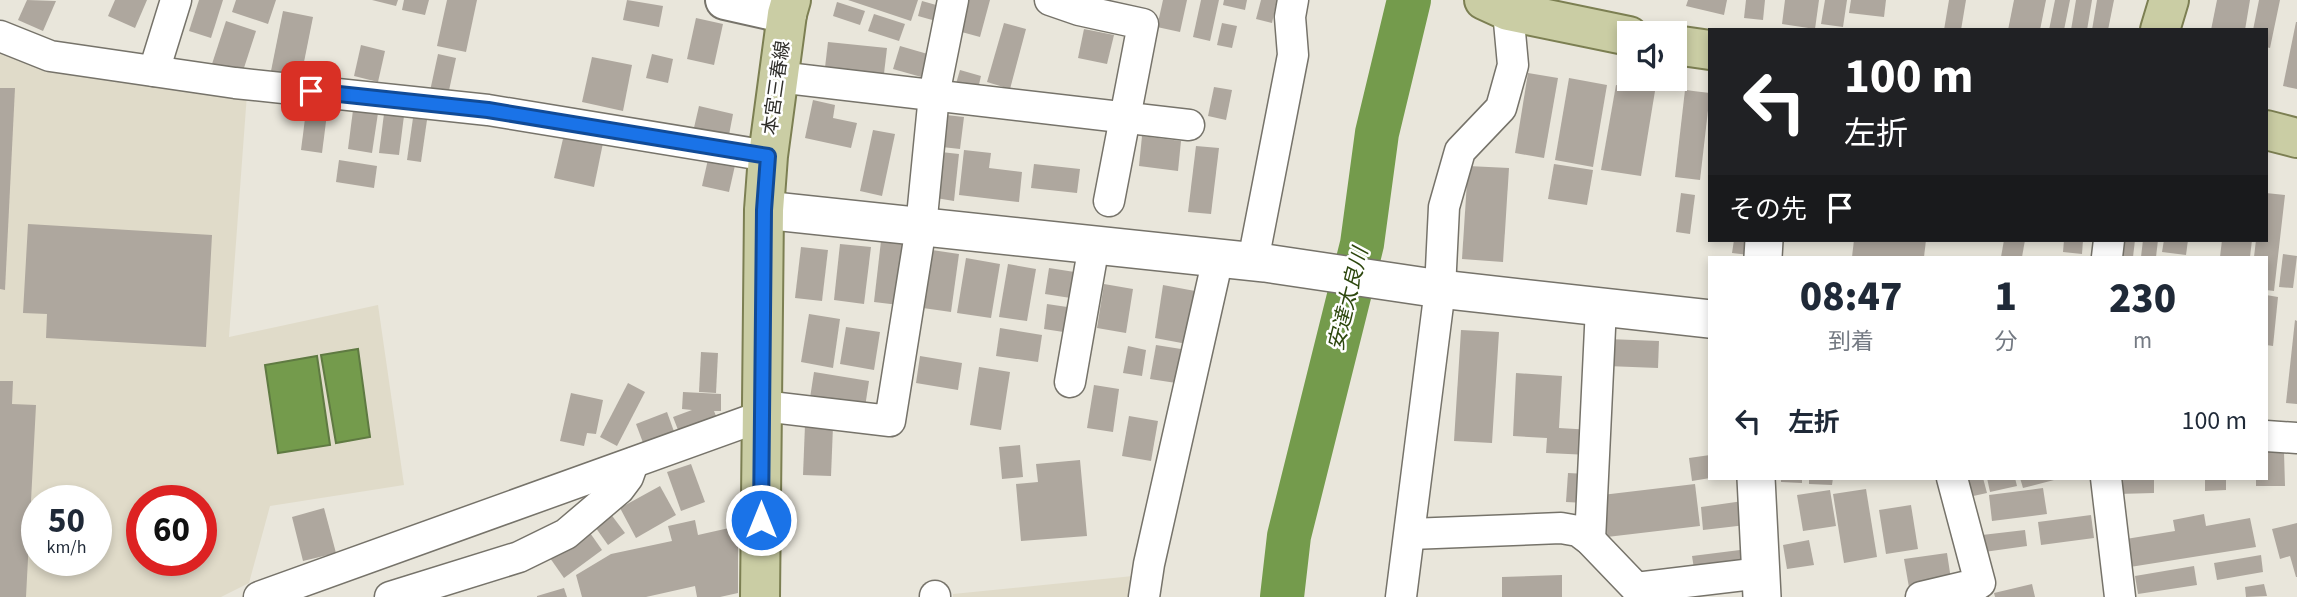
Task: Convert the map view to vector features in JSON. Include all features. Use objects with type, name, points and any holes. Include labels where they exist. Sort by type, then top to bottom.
[{"type":"main road","points":[[725,0],[789,7]]},
{"type":"main road","points":[[2161,28],[2169,0]]},
{"type":"main road","points":[[1500,4],[1617,33]]},
{"type":"main road","name":"本宮三春線","points":[[760,597],[764,210],[768,156],[789,7]]},
{"type":"main road","points":[[1687,47],[1708,50]]},
{"type":"main road","points":[[2268,131],[2297,138]]},
{"type":"street","points":[[153,71],[176,0]]},
{"type":"street","points":[[259,597],[633,463],[762,411],[890,421],[921,227],[934,95],[953,0]]},
{"type":"street","points":[[1050,0],[1079,10],[1143,24],[1109,201]]},
{"type":"street","points":[[1143,597],[1149,564],[1245,261],[1293,55],[1290,17],[1293,0]]},
{"type":"street","points":[[1401,597],[1410,534],[1424,286],[1460,151],[1501,108],[1513,65],[1500,4]]},
{"type":"street","points":[[0,36],[50,56],[235,83],[488,110],[768,156]]},
{"type":"street","points":[[778,77],[1189,125]]},
{"type":"street","points":[[764,210],[1245,261],[1424,286],[1708,318]]},
{"type":"street","points":[[1070,382],[1094,245]]},
{"type":"street","points":[[1590,540],[1601,307]]},
{"type":"street","points":[[2268,436],[2297,438]]},
{"type":"street","points":[[390,597],[519,557],[566,534],[619,489],[628,477],[633,463]]},
{"type":"street","points":[[1410,534],[1561,528],[1578,531],[1590,540],[1636,588],[1761,585],[1756,480]]},
{"type":"street","points":[[1921,597],[1982,590],[1953,480]]},
{"type":"street","points":[[2106,480],[2120,597]]},
{"type":"shaded area","points":[[0,49],[247,94],[229,337],[378,305],[404,485],[270,506],[249,583],[221,597],[0,597]]},
{"type":"shaded area","points":[[358,349],[370,437],[336,443],[321,355]]},
{"type":"shaded area","points":[[317,356],[330,445],[278,453],[265,365]]},
{"type":"shaded area","points":[[1133,576],[1130,597],[953,597],[953,594]]},
{"type":"building","points":[[27,0],[56,1],[43,31],[18,20]]},
{"type":"building","points":[[115,0],[147,0],[135,28],[108,16]]},
{"type":"building","points":[[199,0],[223,0],[211,38],[189,31]]},
{"type":"building","points":[[236,0],[276,0],[268,24],[232,12]]},
{"type":"building","points":[[372,0],[398,0],[396,6]]},
{"type":"building","points":[[404,0],[429,0],[425,15],[402,10]]},
{"type":"building","points":[[447,0],[477,0],[466,52],[437,46]]},
{"type":"building","points":[[627,0],[663,6],[659,27],[623,20]]},
{"type":"building","points":[[848,0],[918,0],[911,21]]},
{"type":"building","points":[[967,0],[990,0],[980,37],[958,31]]},
{"type":"building","points":[[1163,0],[1187,0],[1180,32],[1157,27]]},
{"type":"building","points":[[1201,0],[1219,0],[1210,41],[1193,37]]},
{"type":"building","points":[[1224,0],[1247,0],[1245,10],[1223,5]]},
{"type":"building","points":[[1261,0],[1277,0],[1272,23],[1256,19]]},
{"type":"building","points":[[1688,0],[1727,0],[1724,15],[1686,6]]},
{"type":"building","points":[[1746,0],[1765,0],[1763,20],[1744,18]]},
{"type":"building","points":[[1785,0],[1819,0],[1815,28],[1782,24]]},
{"type":"building","points":[[1825,0],[1847,0],[1843,27],[1821,24]]},
{"type":"building","points":[[1851,0],[1886,0],[1884,17],[1849,13]]},
{"type":"building","points":[[1949,0],[1966,0],[1961,28],[1944,28]]},
{"type":"building","points":[[2014,0],[2046,0],[2040,28],[2008,28]]},
{"type":"building","points":[[2055,0],[2070,0],[2064,28],[2049,28]]},
{"type":"building","points":[[2076,0],[2092,0],[2087,28],[2071,28]]},
{"type":"building","points":[[2097,0],[2114,0],[2108,28],[2092,28]]},
{"type":"building","points":[[2217,0],[2250,0],[2245,28],[2211,28]]},
{"type":"building","points":[[2259,0],[2280,0],[2270,48],[2268,28],[2253,28]]},
{"type":"building","points":[[922,1],[947,8],[943,23],[918,16]]},
{"type":"building","points":[[837,2],[865,11],[860,25],[833,16]]},
{"type":"building","points":[[283,11],[313,17],[300,82],[270,76]]},
{"type":"building","points":[[874,14],[905,24],[899,41],[868,31]]},
{"type":"building","points":[[696,18],[723,24],[714,65],[687,59]]},
{"type":"building","points":[[226,21],[256,31],[242,74],[212,64]]},
{"type":"building","points":[[2297,22],[2297,89],[2283,86]]},
{"type":"building","points":[[1004,23],[1026,29],[1010,89],[987,82]]},
{"type":"building","points":[[1222,23],[1237,26],[1232,48],[1217,45]]},
{"type":"building","points":[[1084,29],[1114,35],[1107,64],[1078,58]]},
{"type":"building","points":[[828,42],[887,48],[883,82],[824,76]]},
{"type":"building","points":[[361,45],[385,51],[378,82],[354,76]]},
{"type":"building","points":[[900,46],[938,57],[932,80],[893,69]]},
{"type":"building","points":[[438,54],[456,58],[448,95],[430,91]]},
{"type":"building","points":[[652,54],[673,59],[668,83],[646,78]]},
{"type":"building","points":[[592,57],[632,65],[623,111],[582,102]]},
{"type":"building","points":[[960,70],[981,76],[977,93],[955,87]]},
{"type":"building","points":[[1528,73],[1558,78],[1544,158],[1515,153]]},
{"type":"building","points":[[1569,78],[1607,85],[1593,167],[1555,160]]},
{"type":"building","points":[[1616,85],[1617,91],[1655,91],[1641,176],[1601,170]]},
{"type":"building","points":[[1214,87],[1232,90],[1226,120],[1208,116]]},
{"type":"building","points":[[0,88],[15,88],[5,290],[0,289]]},
{"type":"building","points":[[1687,90],[1708,93],[1700,180],[1675,177]]},
{"type":"building","points":[[813,100],[835,105],[833,118],[857,123],[851,148],[805,138]]},
{"type":"building","points":[[307,103],[328,106],[322,153],[301,150]]},
{"type":"building","points":[[385,106],[405,108],[399,155],[379,153]]},
{"type":"building","points":[[699,106],[733,114],[728,140],[693,132]]},
{"type":"building","points":[[353,110],[378,113],[372,153],[348,149]]},
{"type":"building","points":[[946,115],[964,117],[960,149],[942,147]]},
{"type":"building","points":[[413,118],[427,120],[421,162],[407,160]]},
{"type":"building","points":[[565,130],[604,138],[594,187],[554,178]]},
{"type":"building","points":[[873,130],[895,134],[882,196],[860,191]]},
{"type":"building","points":[[1142,136],[1181,141],[1178,171],[1139,166]]},
{"type":"building","points":[[1196,146],[1219,148],[1211,214],[1188,212]]},
{"type":"building","points":[[964,150],[991,153],[989,168],[1022,172],[1019,202],[959,195]]},
{"type":"building","points":[[941,152],[959,154],[954,201],[936,198]]},
{"type":"building","points":[[709,155],[736,161],[729,192],[702,186]]},
{"type":"building","points":[[339,160],[377,166],[374,188],[336,182]]},
{"type":"building","points":[[1034,164],[1080,169],[1077,193],[1031,188]]},
{"type":"building","points":[[1554,164],[1593,170],[1587,205],[1548,199]]},
{"type":"building","points":[[1468,166],[1509,168],[1503,262],[1462,259]]},
{"type":"building","points":[[1681,193],[1695,195],[1690,234],[1676,232]]},
{"type":"building","points":[[2268,193],[2285,195],[2274,291],[2268,290],[2268,256],[2254,256],[2256,242],[2268,242]]},
{"type":"building","points":[[28,224],[212,235],[206,347],[46,338],[47,314],[23,313]]},
{"type":"building","points":[[881,241],[914,245],[907,306],[874,302]]},
{"type":"building","points":[[1734,242],[1751,242],[1749,255],[1732,253]]},
{"type":"building","points":[[1854,242],[1926,242],[1924,256],[1852,256]]},
{"type":"building","points":[[2004,242],[2025,242],[2022,256],[2001,256]]},
{"type":"building","points":[[2064,242],[2083,242],[2082,254],[2063,252]]},
{"type":"building","points":[[2123,242],[2135,242],[2133,256],[2121,256]]},
{"type":"building","points":[[2143,242],[2158,242],[2156,256],[2141,256]]},
{"type":"building","points":[[2164,242],[2188,242],[2186,255],[2162,252]]},
{"type":"building","points":[[2222,242],[2252,242],[2250,256],[2220,256]]},
{"type":"building","points":[[840,244],[871,247],[864,304],[834,300]]},
{"type":"building","points":[[801,247],[828,250],[822,301],[795,298]]},
{"type":"building","points":[[932,250],[959,254],[951,312],[923,308]]},
{"type":"building","points":[[2283,254],[2297,256],[2293,288],[2279,287]]},
{"type":"building","points":[[966,258],[1000,264],[991,318],[957,313]]},
{"type":"building","points":[[1008,264],[1036,269],[1027,321],[999,317]]},
{"type":"building","points":[[1049,268],[1081,273],[1077,299],[1045,294]]},
{"type":"building","points":[[1104,284],[1133,289],[1126,333],[1097,328]]},
{"type":"building","points":[[1163,285],[1195,291],[1187,344],[1155,338]]},
{"type":"building","points":[[2268,295],[2278,297],[2273,346],[2268,345]]},
{"type":"building","points":[[1047,304],[1074,308],[1070,333],[1044,329]]},
{"type":"building","points":[[809,314],[840,319],[833,368],[801,362]]},
{"type":"building","points":[[2295,320],[2297,321],[2297,404],[2286,403]]},
{"type":"building","points":[[846,327],[880,332],[874,370],[840,364]]},
{"type":"building","points":[[1000,328],[1042,335],[1038,362],[996,356]]},
{"type":"building","points":[[1461,330],[1499,332],[1492,443],[1454,441]]},
{"type":"building","points":[[1608,339],[1659,341],[1658,368],[1607,366]]},
{"type":"building","points":[[1156,345],[1181,349],[1176,383],[1150,379]]},
{"type":"building","points":[[1128,346],[1146,350],[1142,376],[1123,373]]},
{"type":"building","points":[[701,352],[718,353],[716,393],[699,392]]},
{"type":"building","points":[[920,356],[962,363],[958,390],[916,383]]},
{"type":"building","points":[[979,367],[1010,372],[1001,430],[970,425]]},
{"type":"building","points":[[814,372],[869,381],[865,407],[810,398]]},
{"type":"building","points":[[1516,373],[1562,376],[1559,428],[1592,430],[1590,455],[1546,453],[1547,438],[1513,436]]},
{"type":"building","points":[[0,381],[13,381],[12,404],[36,405],[32,485],[21,485],[21,576],[27,576],[26,597],[0,597]]},
{"type":"building","points":[[628,383],[645,392],[617,446],[600,437]]},
{"type":"building","points":[[1094,385],[1119,389],[1113,432],[1087,428]]},
{"type":"building","points":[[683,392],[721,394],[721,411],[714,411],[718,421],[680,435],[673,417],[692,410],[682,409]]},
{"type":"building","points":[[571,393],[603,400],[596,434],[587,433],[584,446],[560,441]]},
{"type":"building","points":[[667,412],[676,437],[645,448],[636,424]]},
{"type":"building","points":[[1129,416],[1158,421],[1151,461],[1122,456]]},
{"type":"building","points":[[805,425],[833,426],[831,476],[803,475]]},
{"type":"building","points":[[1020,445],[1023,477],[1002,479],[999,447]]},
{"type":"building","points":[[2268,452],[2284,452],[2285,486],[2256,486],[2256,480],[2268,480]]},
{"type":"building","points":[[1708,455],[1708,478],[1692,481],[1689,458]]},
{"type":"building","points":[[1080,460],[1087,536],[1021,541],[1016,484],[1038,482],[1036,464]]},
{"type":"building","points":[[691,464],[705,502],[681,511],[667,472]]},
{"type":"building","points":[[1568,473],[1587,474],[1586,503],[1566,502]]},
{"type":"building","points":[[1781,480],[1802,480],[1802,483]]},
{"type":"building","points":[[1809,480],[1833,480],[1832,485],[1809,484]]},
{"type":"building","points":[[1960,480],[1984,480],[1987,493],[1964,498]]},
{"type":"building","points":[[1987,480],[2016,480],[2017,486],[1990,492]]},
{"type":"building","points":[[2021,480],[2054,480],[2023,488]]},
{"type":"building","points":[[2118,480],[2154,480],[2154,493],[2118,494]]},
{"type":"building","points":[[2205,480],[2226,480],[2226,490],[2205,491]]},
{"type":"building","points":[[1695,484],[1700,526],[1607,537],[1602,495]]},
{"type":"building","points":[[660,486],[676,515],[636,538],[620,508]]},
{"type":"building","points":[[2043,488],[2047,514],[1992,521],[1989,495]]},
{"type":"building","points":[[1866,489],[1877,557],[1844,563],[1833,494]]},
{"type":"building","points":[[1830,490],[1836,526],[1803,531],[1797,495]]},
{"type":"building","points":[[1743,501],[1746,525],[1703,530],[1701,507]]},
{"type":"building","points":[[1911,505],[1918,549],[1886,554],[1879,510]]},
{"type":"building","points":[[324,508],[336,553],[303,561],[292,517]]},
{"type":"building","points":[[607,509],[625,533],[608,545],[591,521]]},
{"type":"building","points":[[2204,514],[2206,526],[2250,518],[2256,547],[2130,567],[2126,539],[2175,531],[2173,520]]},
{"type":"building","points":[[2091,515],[2094,538],[2041,545],[2038,522]]},
{"type":"building","points":[[695,520],[698,535],[738,526],[738,593],[720,597],[697,597],[695,586],[646,597],[582,597],[576,575],[611,554],[672,541],[668,526]]},
{"type":"building","points":[[2297,523],[2296,577],[2290,556],[2280,559],[2272,529]]},
{"type":"building","points":[[588,530],[602,550],[564,578],[550,558]]},
{"type":"building","points":[[2025,530],[2027,546],[1984,552],[1982,535]]},
{"type":"building","points":[[1809,540],[1814,565],[1787,569],[1783,545]]},
{"type":"building","points":[[1748,549],[1751,568],[1695,575],[1692,556]]},
{"type":"building","points":[[1947,553],[1952,586],[1910,593],[1904,559]]},
{"type":"building","points":[[2261,555],[2263,572],[2217,580],[2214,563]]},
{"type":"building","points":[[2194,566],[2197,585],[2138,594],[2135,576]]},
{"type":"building","points":[[1562,575],[1562,597],[1502,597],[1502,577]]},
{"type":"building","points":[[2032,584],[2035,597],[1995,597],[1994,593]]},
{"type":"building","points":[[2264,584],[2267,596],[2246,597],[2245,587]]},
{"type":"building","points":[[564,588],[567,597],[537,597],[537,596]]},
{"type":"waterway","name":"安達太良川","points":[[1282,597],[1289,536],[1362,244],[1377,133],[1409,0]]},
{"type":"route","points":[[311,91],[488,110],[768,156],[764,210],[761,520]]}]
